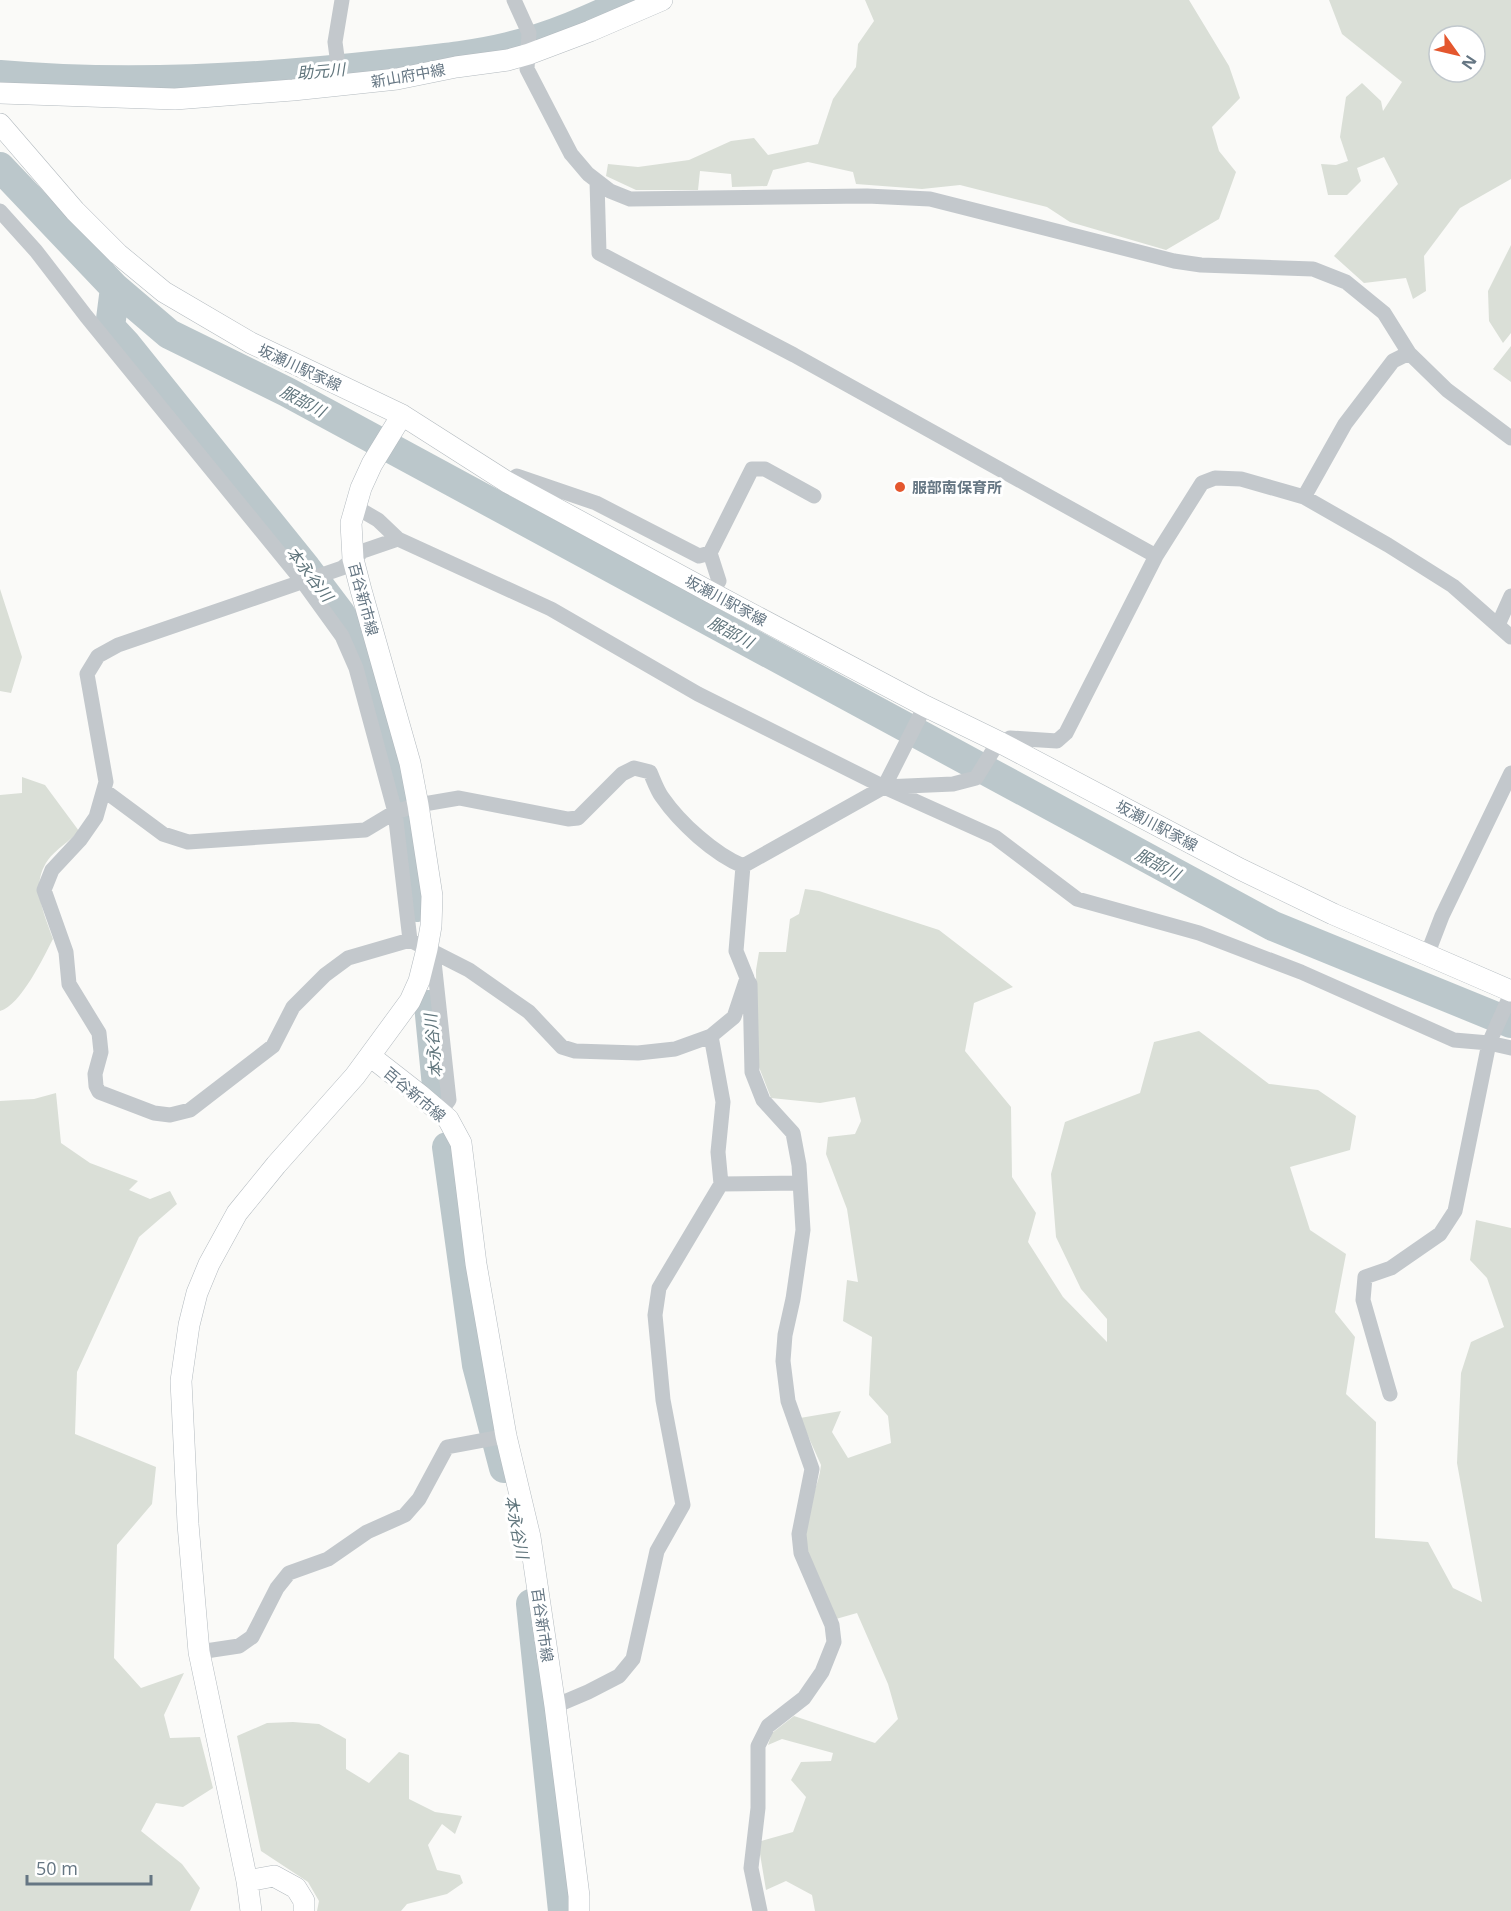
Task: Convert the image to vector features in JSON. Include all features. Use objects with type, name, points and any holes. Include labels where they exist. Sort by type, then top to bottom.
[{"type":"main road","name":"新山府中線","points":[[0,93],[175,99],[397,79],[456,67],[508,60],[529,44],[590,31],[662,0]]},
{"type":"main road","name":"坂瀬川駅家線","points":[[0,124],[75,211],[118,254],[164,292],[251,343],[402,415],[507,482],[996,750],[1333,914],[1427,955],[1510,996]]},
{"type":"main road","name":"百谷新市線","points":[[402,415],[372,464],[354,506],[347,564],[410,763],[432,896],[431,926],[423,947],[419,981],[411,1001],[370,1056],[448,1119],[462,1143],[476,1264],[506,1436],[530,1537],[555,1706],[579,1911]]},
{"type":"main road","points":[[251,1911],[247,1881],[199,1652],[188,1524],[182,1381],[189,1325],[197,1293],[209,1264],[237,1213],[370,1056]]},
{"type":"main road","points":[[247,1881],[274,1876],[296,1888],[304,1901],[304,1911]]},
{"type":"street","points":[[335,85],[337,57],[335,42],[342,0]]},
{"type":"street","points":[[514,0],[529,44],[527,69],[571,154],[588,174],[610,191],[630,199],[867,196],[930,199],[1174,261],[1201,265],[1313,269],[1346,282],[1366,297],[1384,313],[1409,353],[1447,390],[1511,438]]},
{"type":"street","points":[[597,181],[599,253],[804,361],[1156,556]]},
{"type":"street","points":[[0,211],[36,251],[93,325],[303,582],[342,636],[356,668],[395,812],[423,947],[449,1100],[440,1112]]},
{"type":"street","points":[[1304,496],[1345,424],[1392,361],[1409,353]]},
{"type":"street","points":[[712,593],[719,581],[710,553],[752,469],[765,469],[814,496]]},
{"type":"street","points":[[507,482],[517,476],[596,503],[699,556],[710,553]]},
{"type":"street","points":[[743,866],[884,787],[953,784],[976,778],[996,750],[1010,738],[1057,741],[1066,733],[1156,556],[1202,483],[1215,477],[1241,479],[1304,496],[1453,586],[1511,637]]},
{"type":"street","points":[[354,506],[378,520],[398,538],[551,609],[698,694],[884,787],[995,837],[1077,899],[1199,933],[1301,972],[1454,1040],[1493,1037],[1511,1048]]},
{"type":"street","points":[[398,538],[363,551],[347,564],[303,582],[117,645],[98,656],[87,674],[106,782],[105,791],[96,817],[80,840],[52,870],[44,890],[66,952],[69,984],[99,1033],[101,1052],[95,1074],[99,1092],[154,1113],[170,1115],[190,1110],[273,1046],[293,1007],[325,975],[348,958],[423,947],[478,976],[529,1012],[562,1047],[575,1051],[638,1053],[675,1049],[711,1036],[734,1017],[747,978]]},
{"type":"street","points":[[1498,625],[1511,596]]},
{"type":"street","points":[[884,787],[922,711]]},
{"type":"street","points":[[105,791],[164,834],[188,842],[365,830],[395,812],[418,805],[459,798],[568,819],[578,818],[622,774],[634,768],[650,772],[660,795],[678,818],[728,859],[743,866]]},
{"type":"street","points":[[1427,955],[1442,916],[1511,773]]},
{"type":"street","points":[[743,866],[736,951],[750,984],[752,1072],[763,1100],[793,1133],[800,1183],[803,1230],[793,1299],[785,1335],[783,1361],[788,1401],[812,1469],[799,1534],[801,1553],[832,1625],[834,1642],[822,1672],[804,1698],[768,1726],[758,1746],[758,1808],[751,1868],[760,1911]]},
{"type":"street","points":[[1389,1394],[1363,1300],[1365,1277],[1391,1268],[1440,1234],[1455,1211],[1493,1037],[1510,996]]},
{"type":"street","points":[[555,1706],[619,1676],[633,1659],[657,1551],[683,1505],[663,1400],[655,1315],[658,1288],[721,1184],[718,1152],[723,1102],[711,1036]]},
{"type":"street","points":[[721,1184],[800,1183]]},
{"type":"street","points":[[199,1652],[239,1646],[252,1636],[277,1588],[290,1573],[328,1559],[367,1532],[405,1515],[419,1499],[447,1447],[506,1436]]},
{"type":"shaded area","points":[[865,0],[1189,0],[1229,66],[1240,98],[1212,127],[1219,151],[1236,172],[1219,219],[1166,250],[1070,222],[1047,207],[960,185],[922,189],[856,184],[853,172],[808,162],[773,170],[767,186],[732,187],[731,174],[700,171],[698,190],[636,190],[606,176],[608,164],[638,167],[689,160],[731,141],[754,138],[768,155],[818,144],[833,99],[856,67],[858,44],[874,21]]},
{"type":"shaded area","points":[[1329,0],[1511,0],[1511,179],[1460,208],[1424,256],[1426,291],[1413,299],[1406,278],[1364,283],[1334,256],[1398,184],[1384,157],[1357,168],[1361,181],[1347,195],[1328,195],[1321,164],[1336,165],[1348,161],[1340,137],[1346,97],[1362,83],[1381,101],[1383,111],[1402,82],[1342,34]]},
{"type":"shaded area","points":[[1511,245],[1511,333],[1503,343],[1489,321],[1488,291]]},
{"type":"shaded area","points":[[1511,346],[1511,382],[1493,369]]},
{"type":"shaded area","points":[[0,589],[22,657],[11,693],[0,691]]},
{"type":"shaded area","points":[[22,777],[45,785],[79,831],[51,856],[40,879],[40,899],[53,939],[23,991],[8,1007],[0,1011],[0,795],[22,793]]},
{"type":"shaded area","points":[[805,889],[819,891],[939,930],[1013,987],[974,1003],[965,1051],[1011,1107],[1012,1177],[1036,1213],[1028,1242],[1063,1297],[1107,1342],[1107,1319],[1081,1289],[1056,1237],[1051,1174],[1065,1122],[1140,1093],[1154,1042],[1199,1031],[1269,1084],[1318,1090],[1356,1116],[1350,1150],[1290,1167],[1310,1230],[1346,1254],[1335,1312],[1355,1337],[1346,1394],[1376,1422],[1375,1538],[1428,1542],[1453,1588],[1482,1602],[1457,1463],[1461,1373],[1471,1342],[1504,1327],[1487,1278],[1470,1260],[1476,1220],[1511,1228],[1511,1911],[815,1911],[812,1895],[786,1881],[766,1890],[758,1842],[793,1832],[806,1797],[791,1780],[801,1762],[831,1761],[833,1753],[782,1739],[768,1745],[772,1733],[794,1716],[875,1743],[898,1719],[888,1684],[857,1613],[836,1619],[811,1560],[802,1532],[821,1465],[800,1418],[841,1411],[832,1432],[848,1458],[891,1443],[888,1416],[869,1395],[872,1337],[843,1321],[847,1280],[858,1282],[847,1209],[826,1154],[828,1137],[855,1134],[861,1121],[855,1097],[820,1103],[771,1098],[757,1062],[756,970],[759,952],[786,952],[790,919],[799,914]]},
{"type":"shaded area","points":[[56,1093],[61,1143],[90,1163],[138,1181],[129,1190],[150,1199],[170,1191],[177,1204],[139,1237],[77,1372],[75,1434],[156,1467],[152,1504],[117,1545],[114,1658],[141,1688],[184,1673],[164,1715],[170,1738],[200,1737],[213,1788],[183,1807],[156,1803],[141,1831],[182,1864],[200,1888],[190,1911],[0,1911],[0,1101],[34,1099]]},
{"type":"shaded area","points":[[267,1723],[319,1724],[346,1739],[346,1769],[369,1783],[399,1752],[409,1755],[409,1799],[435,1812],[462,1816],[455,1834],[442,1824],[428,1845],[437,1870],[460,1875],[463,1883],[447,1894],[407,1904],[401,1911],[317,1911],[319,1901],[308,1882],[261,1851],[237,1736]]},
{"type":"waterway","name":"助元川","points":[[0,75],[96,80],[191,79],[287,74],[445,58],[524,43],[586,21],[631,0]]},
{"type":"waterway","name":"服部川","points":[[0,167],[115,288],[169,334],[287,392],[1273,926],[1511,1023]]},
{"type":"waterway","name":"本永谷川","points":[[115,288],[110,327],[306,568],[340,613],[366,659],[409,823],[417,907]]},
{"type":"waterway","name":"本永谷川","points":[[429,1005],[437,1086]]},
{"type":"waterway","name":"本永谷川","points":[[447,1147],[477,1365],[504,1468]]},
{"type":"waterway","name":"本永谷川","points":[[531,1604],[563,1911]]},
{"type":"place","name":"服部南保育所","points":[[900,487]]}]
